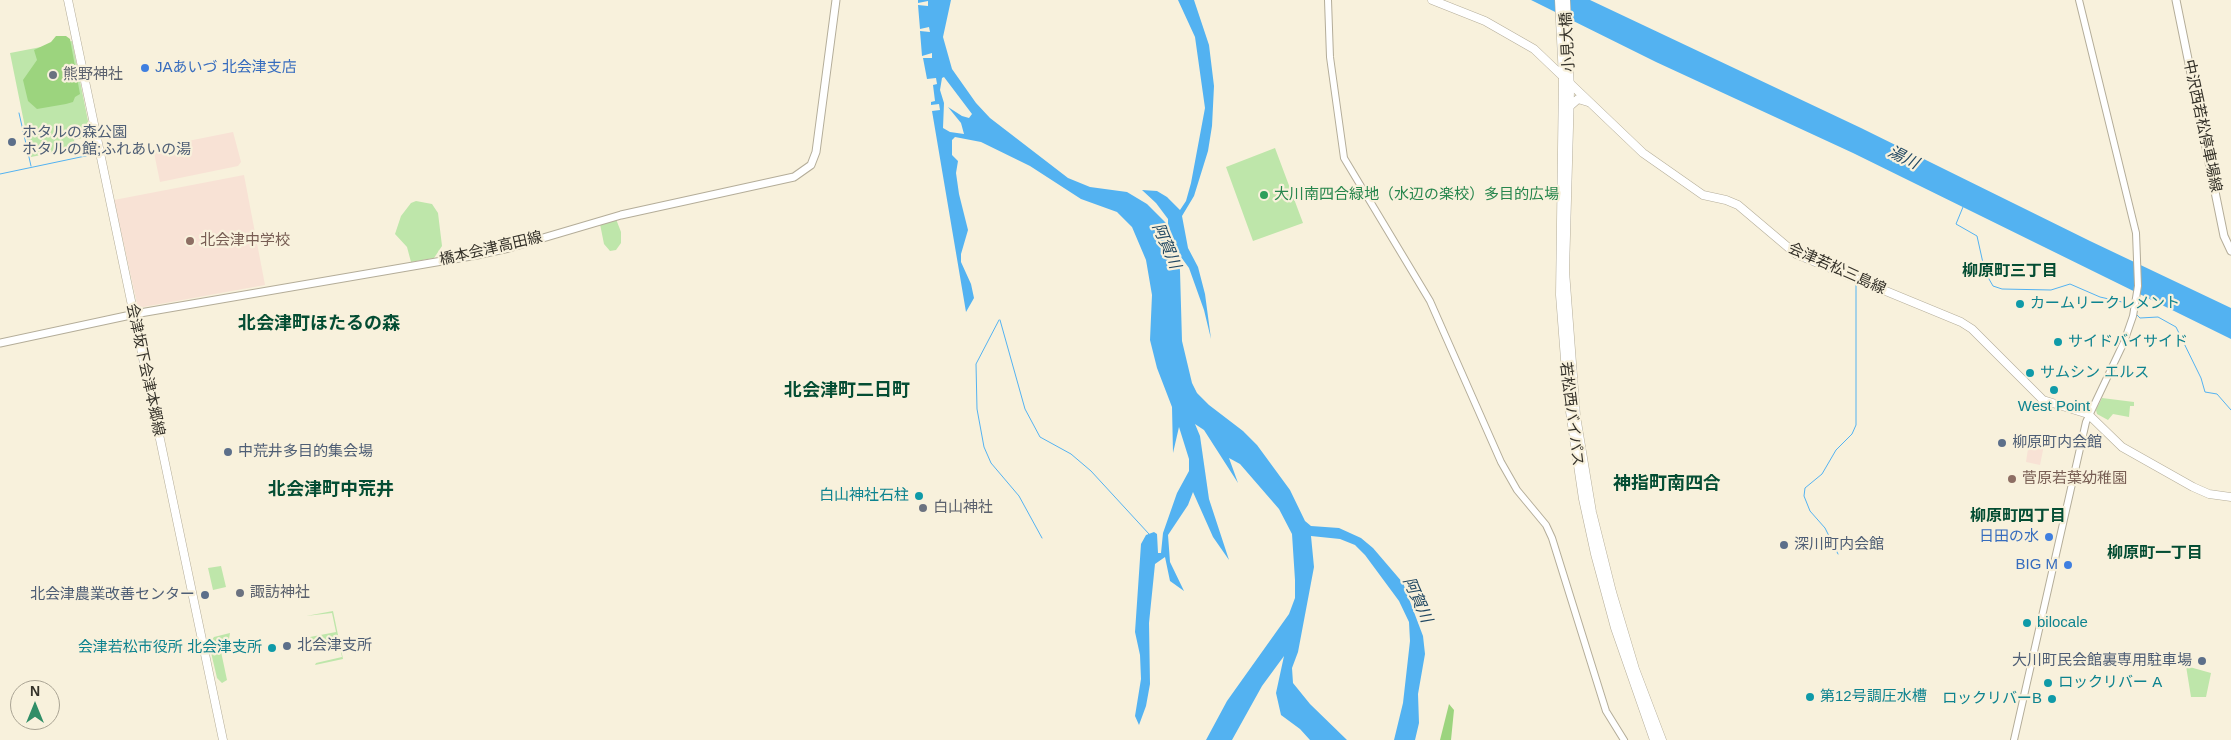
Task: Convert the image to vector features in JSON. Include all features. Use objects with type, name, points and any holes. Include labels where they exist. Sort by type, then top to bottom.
[{"type":"main road","name":"会津坂下会津本郷線","points":[[68,0],[223,740]]},
{"type":"main road","name":"橋本会津高田線","points":[[0,342],[133,314],[477,255],[509,248],[621,215],[748,189],[800,175],[811,164],[816,152],[836,0]]},
{"type":"main road","name":"会津若松三島線","points":[[1432,0],[1507,32],[1546,59],[1627,140],[1703,195],[1726,200],[1738,205],[1796,254],[1961,322],[1972,329],[2043,400],[2088,414],[2120,445],[2131,452],[2206,493],[2231,497]]},
{"type":"main road","name":"小見大橋","points":[[1559,0],[1570,84]]},
{"type":"main road","name":"小見大橋","points":[[1563,77],[1562,54],[1566,0]]},
{"type":"main road","name":"中沢西若松停車場線","points":[[2176,0],[2224,236],[2231,251]]},
{"type":"main road","points":[[1546,59],[1557,59],[1562,54]]},
{"type":"main road","name":"若松西バイパス","points":[[1563,77],[1560,295],[1564,361],[1574,442],[1587,520],[1608,603],[1654,740]]},
{"type":"main road","name":"若松西バイパス","points":[[1570,84],[1565,271],[1576,416],[1592,512],[1612,592],[1634,669],[1662,740]]},
{"type":"main road","points":[[1570,106],[1578,99],[1588,102]]},
{"type":"street","points":[[1328,0],[1330,49],[1344,158],[1430,301],[1501,462],[1517,490],[1546,525],[1552,538],[1598,689],[1606,711],[1624,740]]},
{"type":"street","points":[[2014,740],[2088,414],[2121,350],[2134,310],[2138,283],[2136,233],[2079,0]]},
{"type":"shaded area","points":[[233,132],[241,162],[238,166],[160,182],[153,148]]},
{"type":"shaded area","name":"北会津中学校","points":[[244,175],[265,285],[138,308],[114,200]]},
{"type":"shaded area","points":[[2029,442],[2044,445],[2040,465],[2026,462]]},
{"type":"green space","points":[[56,36],[66,36],[70,39],[80,94],[75,97],[73,102],[37,109],[28,101],[23,80],[37,60],[34,50],[51,42]]},
{"type":"green space","points":[[72,41],[91,136],[74,140],[76,148],[31,157],[10,53]]},
{"type":"green space","name":"大川南四合緑地（水辺の楽校）多目的広場","points":[[1275,148],[1303,223],[1253,241],[1226,167]]},
{"type":"green space","points":[[416,201],[432,204],[438,213],[442,246],[434,258],[411,262],[407,247],[395,234],[401,216],[411,203]]},
{"type":"green space","points":[[616,219],[621,232],[621,243],[616,250],[610,251],[604,244],[600,224]]},
{"type":"green space","points":[[2102,398],[2134,402],[2134,406],[2130,406],[2129,417],[2113,414],[2108,420],[2097,414],[2096,410]]},
{"type":"green space","points":[[221,566],[226,587],[213,590],[208,568]]},
{"type":"green space","points":[[333,611],[343,659],[315,665],[316,663],[342,657],[338,638],[311,643],[310,637],[336,632],[332,613],[306,616]]},
{"type":"green space","points":[[230,633],[229,639],[219,642],[227,680],[222,683],[217,678],[209,644],[214,637]]},
{"type":"green space","points":[[2186,666],[2211,673],[2206,697],[2191,697]]},
{"type":"green space","points":[[1449,704],[1454,710],[1451,740],[1440,740]]},
{"type":"water","name":"阿賀川","points":[[918,0],[951,0],[943,37],[952,69],[976,103],[990,118],[1068,178],[1090,187],[1127,192],[1147,204],[1168,225],[1168,219],[1156,203],[1142,190],[1157,191],[1167,197],[1180,210],[1186,201],[1191,183],[1205,108],[1195,37],[1178,0],[1194,0],[1209,45],[1214,86],[1212,126],[1208,151],[1194,196],[1182,216],[1188,248],[1198,267],[1205,294],[1211,339],[1204,310],[1189,268],[1178,253],[1182,341],[1192,383],[1197,393],[1209,405],[1243,431],[1257,445],[1290,490],[1305,521],[1311,526],[1339,528],[1361,538],[1373,548],[1403,583],[1423,636],[1425,654],[1418,694],[1419,723],[1415,740],[1394,740],[1403,703],[1410,641],[1409,622],[1399,601],[1365,555],[1355,545],[1340,539],[1311,536],[1314,567],[1298,652],[1292,668],[1293,683],[1310,704],[1347,740],[1310,740],[1300,729],[1281,715],[1276,693],[1284,656],[1262,686],[1232,740],[1206,740],[1227,701],[1289,614],[1295,598],[1295,580],[1292,534],[1279,509],[1240,464],[1229,458],[1238,483],[1204,430],[1195,424],[1200,436],[1209,499],[1229,560],[1213,537],[1193,492],[1188,505],[1168,535],[1170,562],[1184,591],[1170,581],[1165,557],[1155,564],[1149,623],[1150,684],[1146,706],[1139,725],[1135,716],[1141,679],[1140,655],[1135,632],[1141,544],[1146,535],[1154,532],[1157,534],[1158,553],[1161,553],[1163,533],[1177,493],[1189,471],[1189,459],[1179,427],[1173,453],[1172,407],[1157,368],[1150,340],[1152,295],[1146,260],[1132,227],[1117,212],[1081,199],[1030,166],[981,142],[955,137],[952,140],[952,155],[958,161],[956,173],[959,194],[968,230],[961,254],[961,262],[971,284],[974,298],[966,312],[932,111],[940,110],[939,104],[931,105],[931,102],[935,101],[933,85],[937,84],[936,78],[927,79],[923,58],[932,58],[932,53],[922,56],[920,31],[930,32],[929,27],[920,29],[918,5],[928,6],[928,1],[918,3]],"holes":[[[944,77],[972,114],[969,118],[962,116],[948,107],[961,123],[964,134],[950,132],[943,128],[944,103],[940,90],[942,78]]]},
{"type":"water","name":"湯川","points":[[1531,0],[1590,0],[1861,128],[2231,308],[2231,339],[1853,153],[1656,62]]},
{"type":"waterway","points":[[19,113],[31,166]]},
{"type":"waterway","points":[[0,174],[95,154]]},
{"type":"waterway","points":[[1963,207],[1956,224],[1977,236],[1985,272],[1993,286],[2002,289],[2051,290],[2070,284],[2100,297],[2122,302],[2132,309]]},
{"type":"waterway","points":[[1838,554],[1825,528],[1810,511],[1804,496],[1805,488],[1822,474],[1836,450],[1852,434],[1856,425],[1856,284]]},
{"type":"waterway","points":[[2136,314],[2140,318],[2158,317],[2176,327],[2201,378],[2205,392],[2217,394],[2231,410]]},
{"type":"waterway","points":[[999,320],[976,364],[977,409],[984,447],[991,463],[1019,496],[1042,538]]},
{"type":"waterway","points":[[1000,320],[1025,409],[1040,437],[1071,454],[1091,471],[1149,534]]},
{"type":"place","name":"JAあいづ 北会津支店","points":[[145,68]]},
{"type":"place","name":"熊野神社","points":[[53,75]]},
{"type":"place","name":"ホタルの森公園 ホタルの館;ふれあいの湯","points":[[12,142]]},
{"type":"place","name":"大川南四合緑地（水辺の楽校）多目的広場","points":[[1264,195]]},
{"type":"place","name":"北会津中学校","points":[[190,241]]},
{"type":"place","name":"カームリークレメント","points":[[2020,304]]},
{"type":"place","name":"サイドバイサイド","points":[[2058,342]]},
{"type":"place","name":"サムシン エルス","points":[[2030,373]]},
{"type":"place","name":"West Point","points":[[2054,390]]},
{"type":"place","name":"柳原町内会館","points":[[2002,443]]},
{"type":"place","name":"中荒井多目的集会場","points":[[228,452]]},
{"type":"place","name":"菅原若葉幼稚園","points":[[2012,479]]},
{"type":"place","name":"白山神社石柱","points":[[919,496]]},
{"type":"place","name":"白山神社","points":[[923,508]]},
{"type":"place","name":"日田の水","points":[[2049,537]]},
{"type":"place","name":"深川町内会館","points":[[1784,545]]},
{"type":"place","name":"BIG M","points":[[2068,565]]},
{"type":"place","name":"諏訪神社","points":[[240,593]]},
{"type":"place","name":"北会津農業改善センター","points":[[205,595]]},
{"type":"place","name":"bilocale","points":[[2027,623]]},
{"type":"place","name":"北会津支所","points":[[287,646]]},
{"type":"place","name":"会津若松市役所 北会津支所","points":[[272,648]]},
{"type":"place","name":"大川町民会館裏専用駐車場","points":[[2202,661]]},
{"type":"place","name":"ロックリバー A","points":[[2048,683]]},
{"type":"place","name":"第12号調圧水槽","points":[[1810,697]]},
{"type":"place","name":"ロックリバーB","points":[[2052,699]]},
{"type":"district","name":"柳原町三丁目","points":[[2010,272]]},
{"type":"district","name":"北会津町ほたるの森","points":[[319,324]]},
{"type":"district","name":"北会津町二日町","points":[[847,391]]},
{"type":"district","name":"神指町南四合","points":[[1667,484]]},
{"type":"district","name":"北会津町中荒井","points":[[331,490]]},
{"type":"district","name":"柳原町四丁目","points":[[2018,517]]},
{"type":"district","name":"柳原町一丁目","points":[[2155,554]]}]
